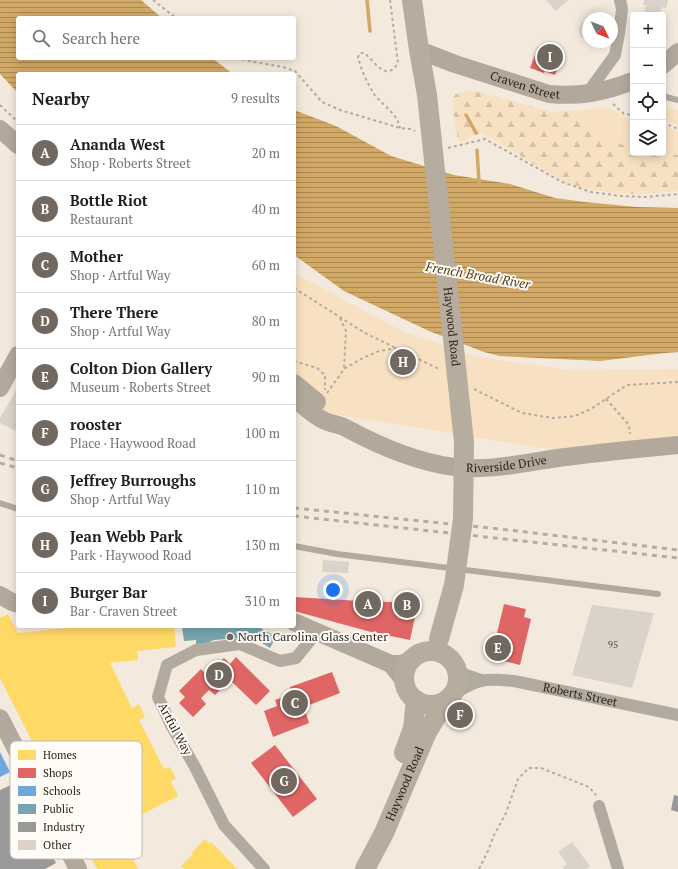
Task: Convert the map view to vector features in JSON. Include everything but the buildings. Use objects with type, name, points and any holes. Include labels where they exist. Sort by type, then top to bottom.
[{"type":"main road","name":"Haywood Road","points":[[412,0],[427,95],[464,442],[462,519],[454,585],[438,645]]},
{"type":"main road","name":"Craven Street","points":[[419,50],[455,64],[549,94],[586,95],[630,82]]},
{"type":"main road","points":[[666,62],[678,52]]},
{"type":"main road","points":[[0,129],[16,143]]},
{"type":"main road","points":[[0,388],[16,359]]},
{"type":"main road","name":"Riverside Drive","points":[[296,385],[328,411],[342,426]]},
{"type":"main road","name":"Riverside Drive","points":[[296,400],[323,420],[342,426],[379,444],[430,462],[454,467],[476,468],[516,465],[615,451],[678,445]]},
{"type":"main road","points":[[0,595],[16,603]]},
{"type":"main road","points":[[296,623],[391,664],[401,664],[412,660],[438,645],[457,669],[458,683],[449,698],[439,704],[423,704],[416,700],[408,691],[404,680],[391,664]]},
{"type":"main road","points":[[404,680],[406,669],[412,660]]},
{"type":"main road","name":"Haywood Road","points":[[352,869],[372,845],[384,834],[427,732],[449,698]]},
{"type":"main road","name":"Haywood Road","points":[[365,869],[386,801],[413,728],[416,700]]},
{"type":"main road","points":[[0,718],[12,741]]},
{"type":"main road","points":[[73,859],[78,869]]},
{"type":"street","points":[[586,95],[615,55],[620,34],[622,9],[620,0]]},
{"type":"street","name":"Artful Way","points":[[264,869],[224,825],[195,766],[171,725],[158,697],[167,666],[196,650],[240,644],[280,661],[296,658],[317,632]]},
{"type":"street","name":"Roberts Street","points":[[457,669],[466,675],[481,680]]},
{"type":"street","name":"Roberts Street","points":[[449,698],[465,687],[481,680],[493,679],[514,681],[678,715]]},
{"type":"street","points":[[599,806],[618,869]]},
{"type":"lane","points":[[666,97],[678,100]]},
{"type":"lane","points":[[0,503],[16,507]]},
{"type":"lane","points":[[296,546],[337,554],[658,594]]},
{"type":"path","points":[[154,0],[174,16]]},
{"type":"path","points":[[390,0],[398,63],[394,69],[388,72],[382,70],[364,53],[360,53],[358,57],[360,66],[375,94],[399,121],[400,128]]},
{"type":"path","points":[[242,60],[283,67],[296,72]]},
{"type":"path","points":[[296,72],[322,102],[340,110],[418,132]]},
{"type":"path","points":[[613,104],[624,114],[630,114]]},
{"type":"path","points":[[0,105],[16,120]]},
{"type":"path","points":[[666,123],[678,129]]},
{"type":"path","points":[[443,145],[449,148],[485,139],[562,182],[591,192],[621,196],[678,194]]},
{"type":"path","points":[[296,289],[365,332],[441,370]]},
{"type":"path","points":[[340,317],[346,331],[344,369]]},
{"type":"path","points":[[296,362],[317,368],[325,375],[326,395],[344,369],[379,351],[398,348]]},
{"type":"path","points":[[472,388],[522,414],[553,418],[575,416],[591,409],[627,385],[678,382]]},
{"type":"path","points":[[606,399],[628,425],[631,437]]},
{"type":"path","points":[[478,869],[506,813],[518,780],[529,768],[541,768],[590,787],[600,800],[599,806]]},
{"type":"green space","points":[[477,91],[551,112],[572,111],[575,117],[587,127],[630,148],[630,156],[666,156],[666,154],[678,155],[678,191],[638,194],[613,193],[584,188],[562,181],[480,133],[459,143],[453,110],[454,97],[457,93]]},
{"type":"green space","points":[[666,106],[678,110],[678,126],[666,120]]},
{"type":"green space","points":[[609,107],[630,119],[630,148],[587,127],[575,117],[572,111]]},
{"type":"green space","points":[[666,126],[678,132],[678,155],[666,154]]},
{"type":"green space","points":[[296,274],[406,333],[478,357],[570,370],[678,369],[678,444],[568,452],[296,408]]},
{"type":"water","points":[[0,0],[141,0],[160,16],[16,16],[16,60],[215,60],[230,72],[16,72],[16,91],[0,74]]},
{"type":"water","name":"French Broad River","points":[[296,111],[336,126],[391,156],[454,175],[510,184],[555,198],[637,207],[678,208],[678,352],[600,361],[500,356],[484,352],[429,331],[344,291],[296,256]]},
{"type":"waterway","points":[[367,0],[370,31]]},
{"type":"waterway","points":[[466,115],[476,133]]},
{"type":"waterway","points":[[477,150],[479,182]]},
{"type":"railway","points":[[0,455],[16,460]]},
{"type":"railway","points":[[0,463],[16,467]]},
{"type":"railway","points":[[296,508],[509,530],[678,550]]},
{"type":"railway","points":[[296,516],[678,558]]},
{"type":"place","name":"Burger Bar","points":[[550,57]]},
{"type":"place","name":"Jean Webb Park","points":[[403,362]]},
{"type":"place","name":"Ananda West","points":[[368,604]]},
{"type":"place","name":"Bottle Riot","points":[[407,605]]},
{"type":"place","name":"North Carolina Glass Center","points":[[230,637]]},
{"type":"place","name":"Colton Dion Gallery","points":[[498,648]]},
{"type":"place","name":"There There","points":[[219,675]]},
{"type":"place","name":"Mother","points":[[295,703]]},
{"type":"place","name":"rooster","points":[[460,715]]},
{"type":"place","name":"Jeffrey Burroughs","points":[[284,781]]}]
